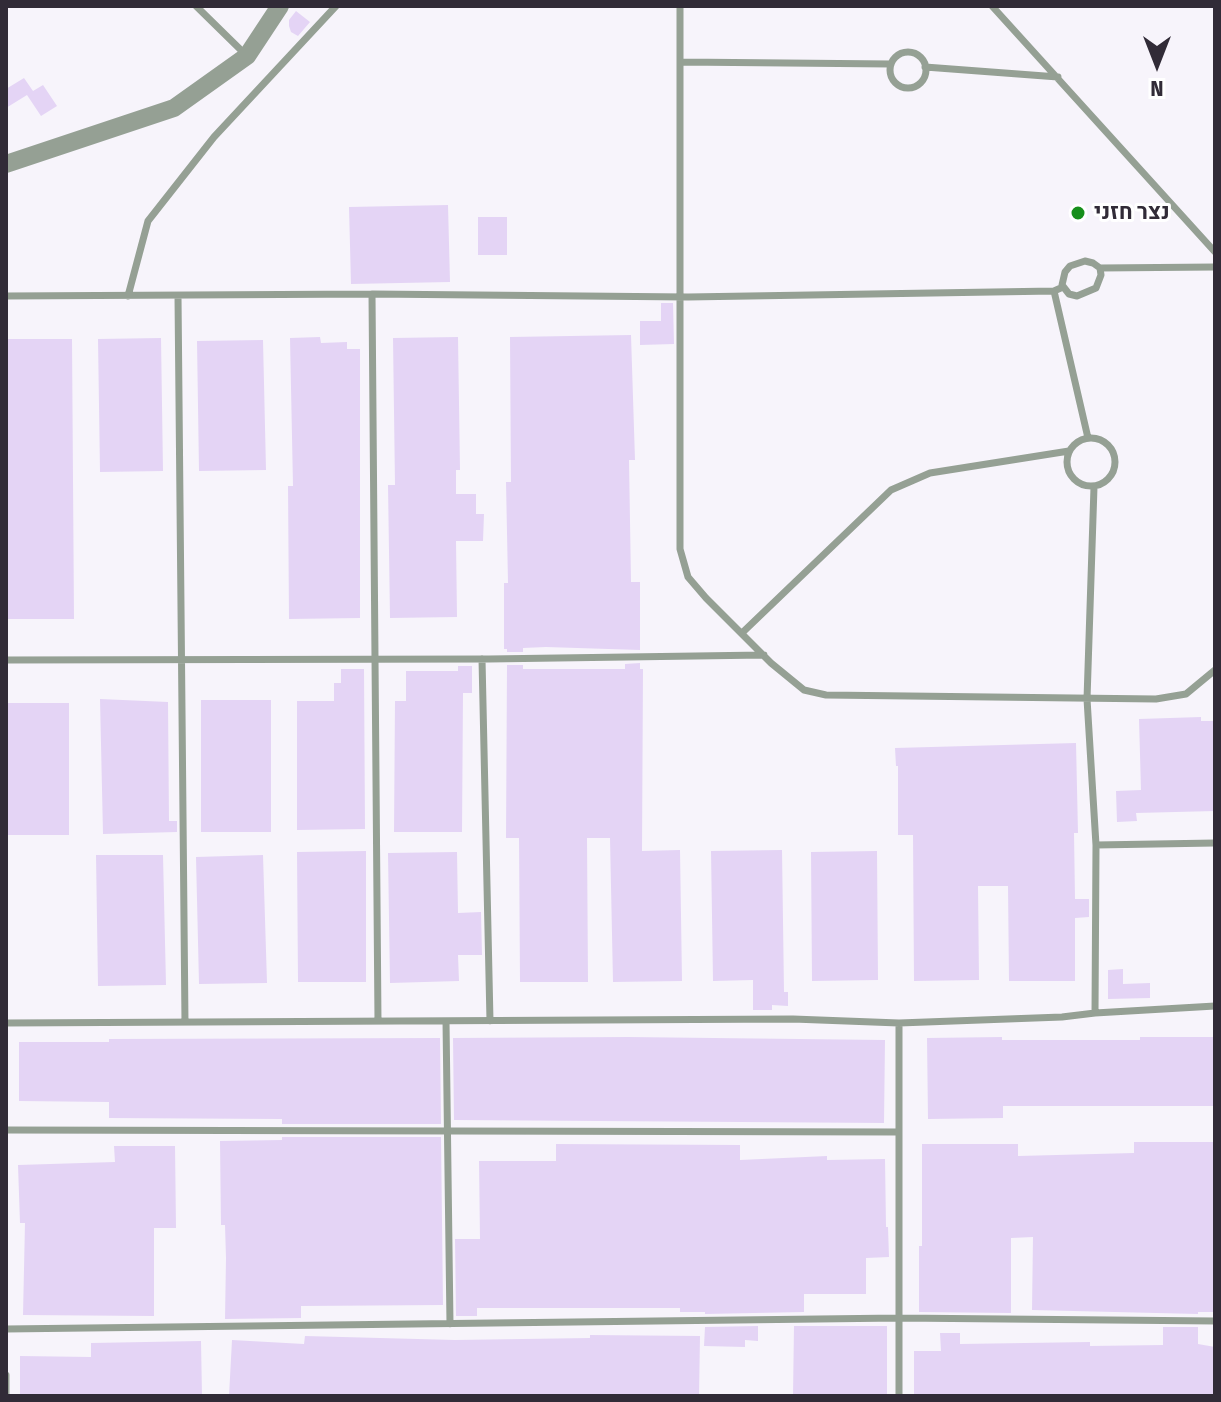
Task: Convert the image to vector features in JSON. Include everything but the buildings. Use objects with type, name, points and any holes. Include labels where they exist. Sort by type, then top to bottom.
[{"type":"street","points":[[6,164],[174,108],[247,56],[280,6]]},
{"type":"lane","points":[[196,6],[247,56]]},
{"type":"lane","points":[[128,296],[148,221],[214,137],[336,6]]},
{"type":"lane","points":[[680,6],[680,549],[688,577],[764,655],[804,690],[826,695],[1156,699],[1186,694],[1215,670]]},
{"type":"lane","points":[[992,6],[1215,252]]},
{"type":"lane","points":[[912,53],[920,56],[925,67],[924,79],[918,85],[903,88],[891,77],[891,64],[897,56],[912,53]]},
{"type":"lane","points":[[681,62],[891,64]]},
{"type":"lane","points":[[925,67],[1058,77]]},
{"type":"lane","points":[[1100,268],[1096,288],[1088,293],[1073,296],[1063,287],[1063,278],[1070,266],[1085,261],[1100,268],[1215,267]]},
{"type":"lane","points":[[6,296],[372,294],[678,297],[1054,291],[1063,287]]},
{"type":"lane","points":[[1054,291],[1088,438]]},
{"type":"lane","points":[[372,294],[378,1021]]},
{"type":"lane","points":[[178,296],[185,1022]]},
{"type":"lane","points":[[1088,438],[1104,441],[1115,458],[1111,477],[1094,487],[1083,486],[1068,472],[1066,462],[1069,451],[1075,443],[1088,438]]},
{"type":"lane","points":[[743,632],[891,490],[930,473],[1069,451]]},
{"type":"lane","points":[[1094,487],[1087,699],[1096,845],[1095,1013]]},
{"type":"lane","points":[[6,660],[764,655]]},
{"type":"lane","points":[[482,659],[490,1021]]},
{"type":"lane","points":[[1096,845],[1215,843]]},
{"type":"lane","points":[[6,1023],[793,1019],[899,1023],[1062,1017],[1215,1006]]},
{"type":"lane","points":[[446,1021],[450,1324]]},
{"type":"lane","points":[[899,1023],[899,1396]]},
{"type":"lane","points":[[6,1130],[899,1132]]},
{"type":"lane","points":[[6,1329],[899,1318],[1215,1321]]},
{"type":"lane","points":[[6,1375],[6,1396]]},
{"type":"place","name":"נצר חזני","points":[[1078,213]]}]
